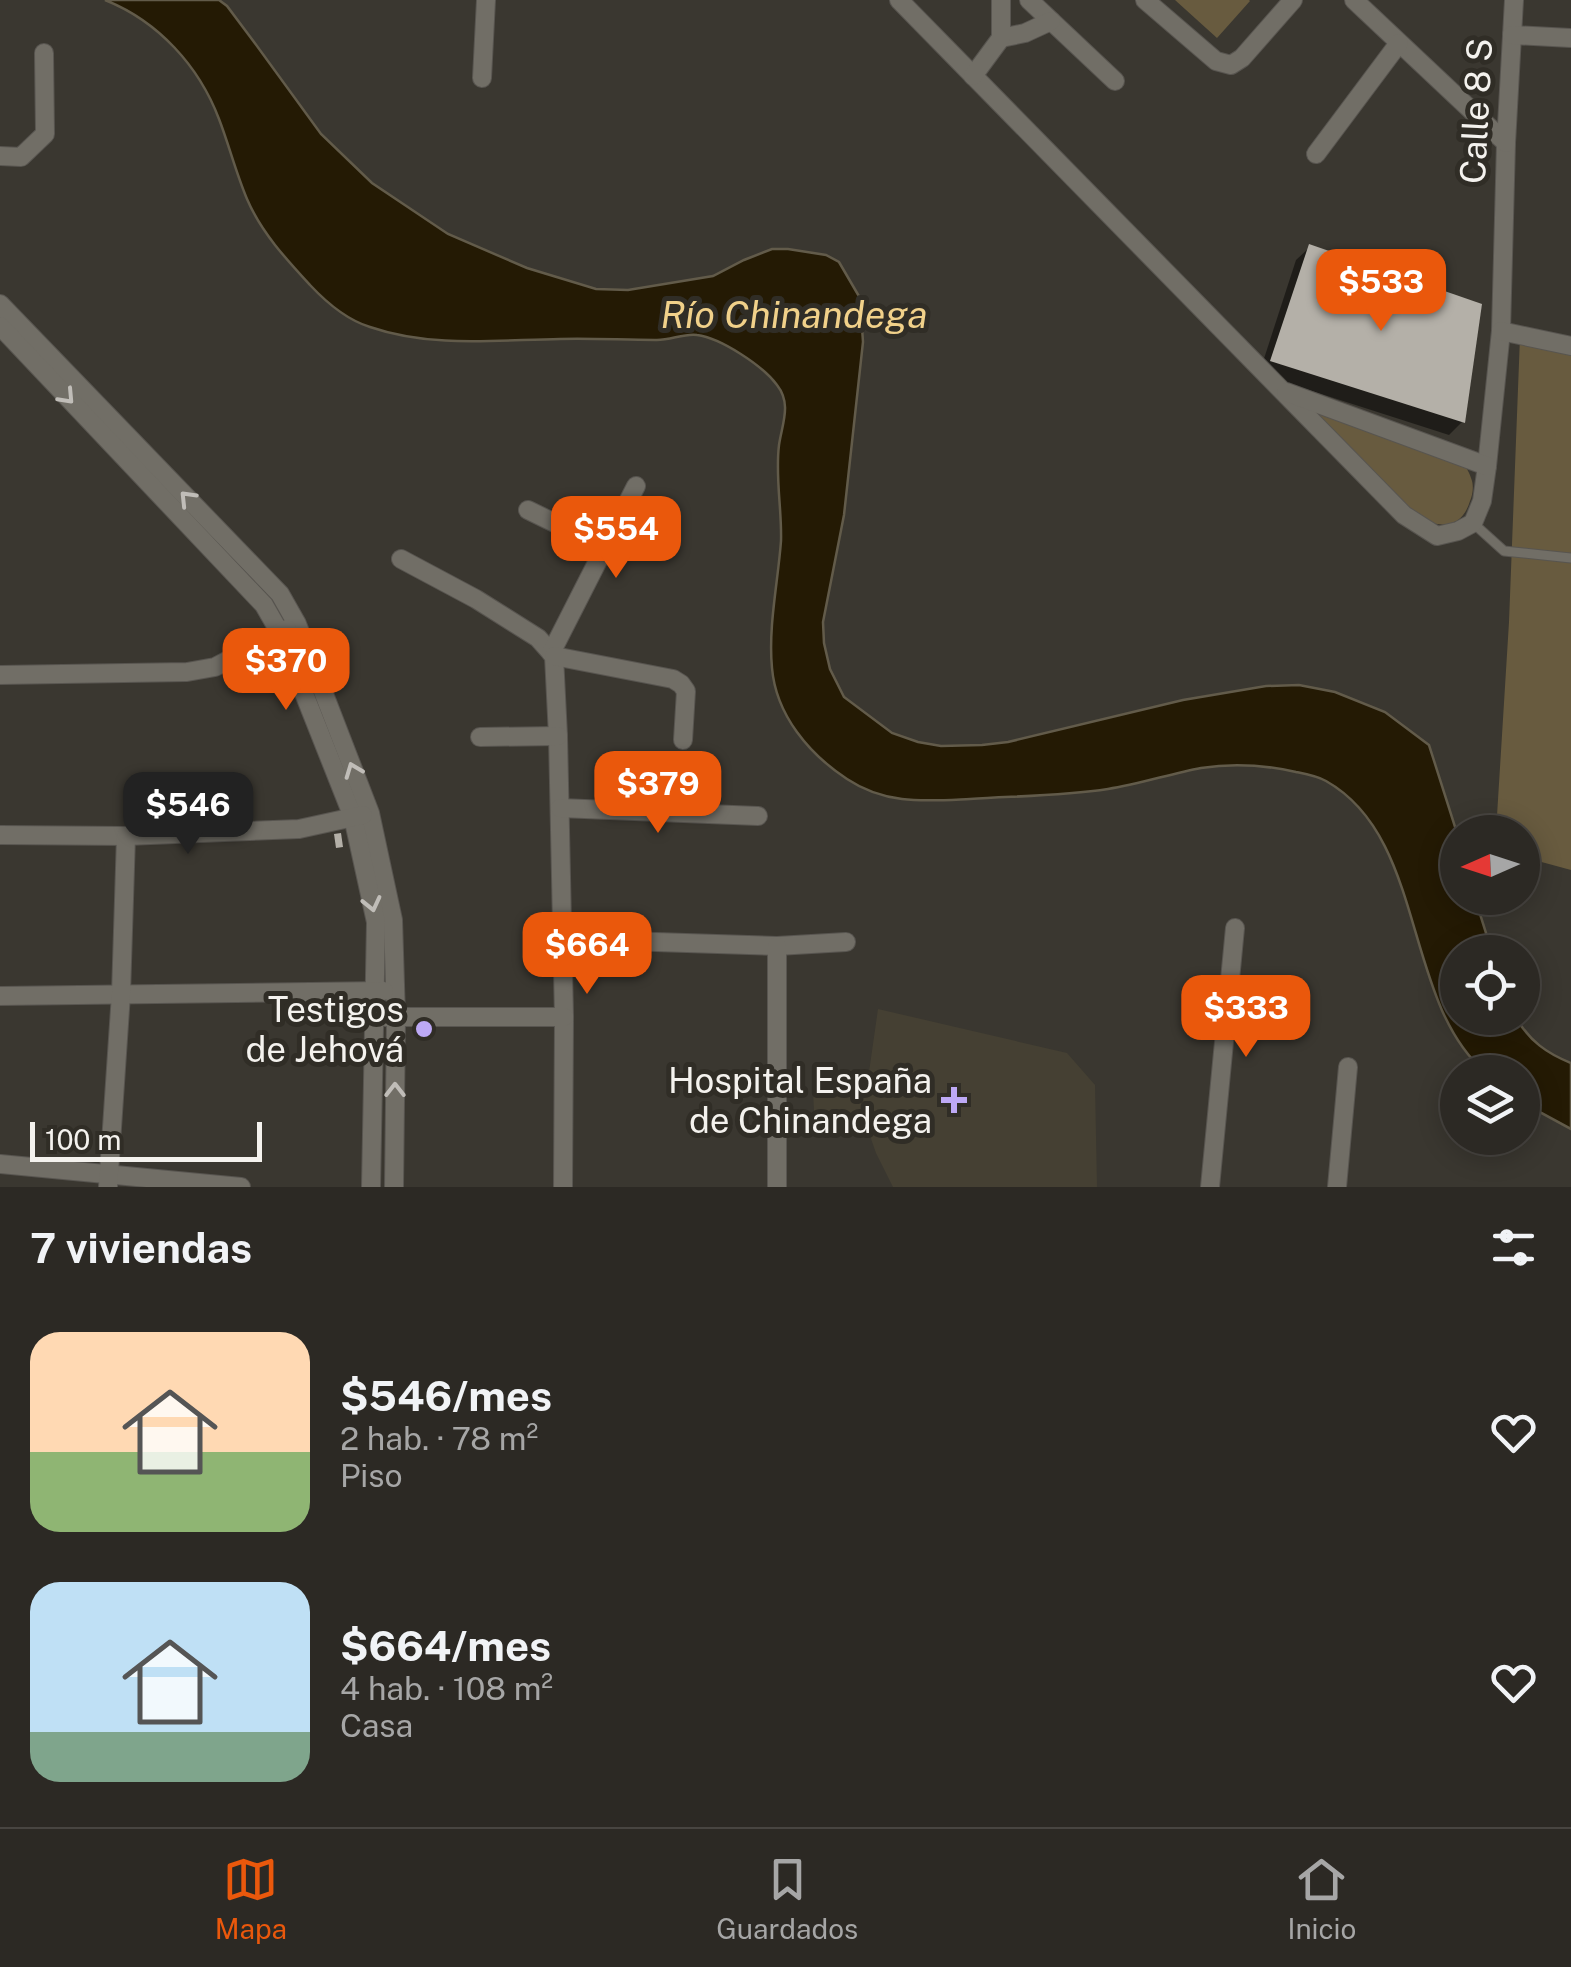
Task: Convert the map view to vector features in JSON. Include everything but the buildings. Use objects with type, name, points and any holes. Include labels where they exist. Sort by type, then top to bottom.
[{"type":"street","points":[[482,78],[486,0]]},
{"type":"street","points":[[899,0],[1404,515],[1437,536],[1473,523]]},
{"type":"street","points":[[974,76],[1001,38],[1001,0]]},
{"type":"street","points":[[1029,0],[1115,80]]},
{"type":"street","points":[[1145,0],[1216,61],[1231,64],[1242,58],[1293,0]]},
{"type":"street","points":[[1354,0],[1506,142]]},
{"type":"street","name":"Calle 8 S","points":[[1473,523],[1482,501],[1488,466],[1501,330],[1512,35],[1509,4]]},
{"type":"street","points":[[1001,38],[1025,33],[1051,20]]},
{"type":"street","points":[[1512,35],[1571,38]]},
{"type":"street","points":[[1316,154],[1400,43]]},
{"type":"street","points":[[0,156],[21,157],[46,134],[44,53]]},
{"type":"street","points":[[0,304],[280,594],[288,628],[361,815],[393,920],[394,1187]]},
{"type":"street","points":[[0,326],[288,628]]},
{"type":"street","points":[[1501,330],[1571,346]]},
{"type":"street","points":[[1280,390],[1488,466]]},
{"type":"street","points":[[563,1187],[560,808],[552,655],[636,486]]},
{"type":"street","points":[[528,510],[606,548]]},
{"type":"street","points":[[401,559],[538,638],[552,655],[682,684],[686,691],[683,740]]},
{"type":"street","points":[[0,676],[187,672],[215,667],[288,628]]},
{"type":"street","points":[[480,737],[558,736]]},
{"type":"street","points":[[560,808],[758,816]]},
{"type":"street","points":[[0,835],[126,836],[299,828],[361,815]]},
{"type":"street","points":[[361,815],[376,922],[371,1187]]},
{"type":"street","points":[[109,1181],[126,836]]},
{"type":"street","points":[[1210,1187],[1235,928]]},
{"type":"street","points":[[562,940],[776,946],[846,942]]},
{"type":"street","points":[[776,946],[777,1187]]},
{"type":"street","points":[[0,996],[394,990]]},
{"type":"street","points":[[375,1016],[564,1016]]},
{"type":"street","points":[[1337,1187],[1348,1067]]},
{"type":"street","points":[[0,1164],[109,1181],[241,1187]]},
{"type":"lane","points":[[1473,523],[1504,552],[1571,558]]},
{"type":"shaded area","points":[[1175,0],[1249,0],[1250,1],[1217,38]]},
{"type":"shaded area","points":[[1520,337],[1571,350],[1571,870],[1540,862],[1540,815],[1497,815]]},
{"type":"shaded area","points":[[1317,410],[1459,457],[1473,487],[1462,516],[1450,524],[1419,519],[1320,422]]},
{"type":"shaded area","name":"Hospital España de Chinandega","points":[[878,1009],[1067,1053],[1095,1085],[1097,1187],[893,1187],[863,1116],[852,1124],[835,1126],[814,1111],[813,1090],[823,1071],[851,1070],[867,1086]]},
{"type":"water","name":"Río Chinandega","points":[[105,0],[219,0],[321,134],[372,183],[448,234],[527,268],[596,289],[628,290],[713,276],[772,249],[826,255],[839,262],[860,298],[863,342],[844,515],[823,622],[830,669],[844,697],[892,733],[941,746],[1008,742],[1183,700],[1266,686],[1299,685],[1335,692],[1385,712],[1429,745],[1451,815],[1440,815],[1440,915],[1480,915],[1487,935],[1440,935],[1440,1006],[1399,879],[1382,840],[1358,807],[1323,779],[1272,768],[1225,766],[1091,791],[922,800],[876,793],[833,769],[787,717],[772,668],[772,621],[781,541],[778,457],[785,407],[782,392],[771,378],[729,347],[697,335],[660,340],[440,340],[393,334],[353,320],[310,285],[259,223],[211,100],[188,64],[159,33]]},
{"type":"water","name":"Río Chinandega","points":[[1455,1035],[1529,1035],[1571,1063],[1571,1129],[1540,1112],[1540,1055],[1470,1055]]},
{"type":"place","name":"Testigos de Jehová","points":[[424,1029]]},
{"type":"place","name":"Hospital España de Chinandega","points":[[954,1100]]}]
